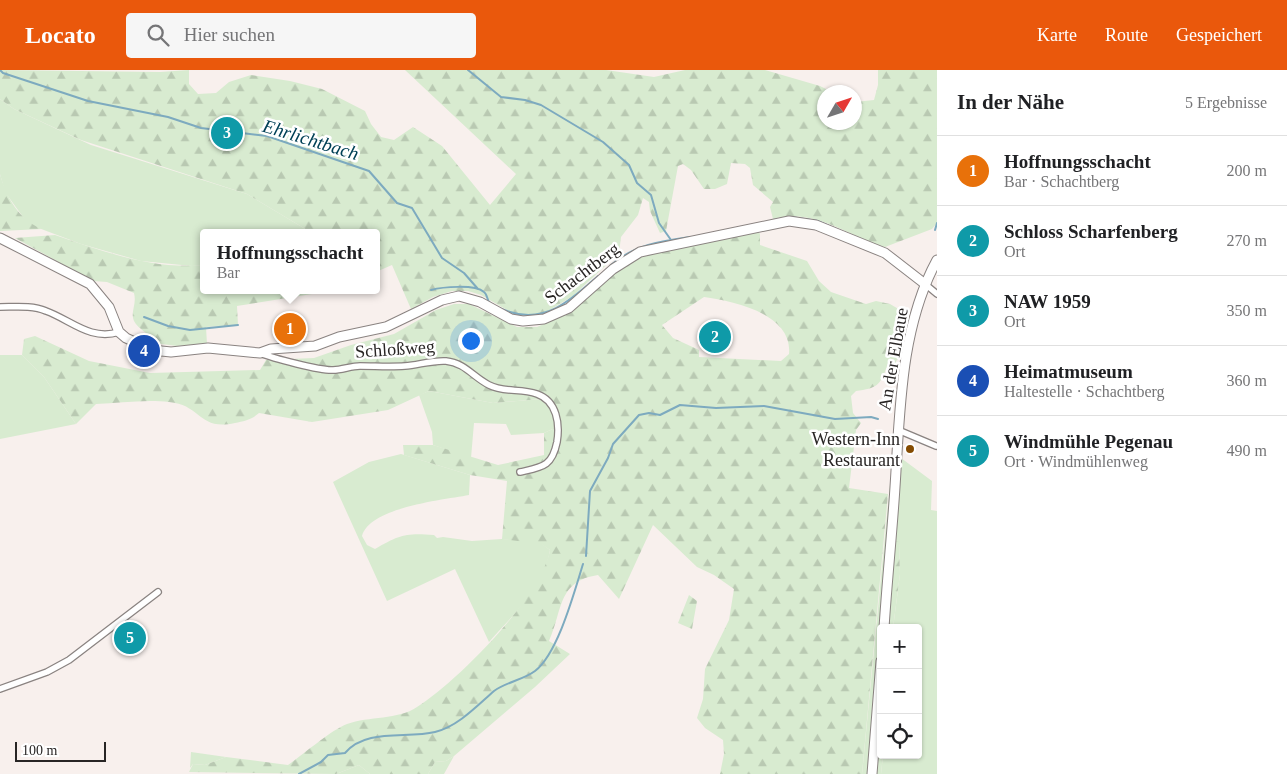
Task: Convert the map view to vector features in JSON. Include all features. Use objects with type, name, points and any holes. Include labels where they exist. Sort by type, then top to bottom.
[{"type":"street","name":"Schachtberg","points":[[119,332],[152,350],[172,352],[208,348],[260,353],[271,349],[315,346],[339,337],[386,327],[442,300],[459,296],[480,302],[511,319],[523,321],[544,320],[569,308],[613,269],[640,252],[789,221],[816,225],[885,253],[926,281]]},
{"type":"street","points":[[0,238],[90,284],[109,307],[119,332],[98,334],[83,330],[48,311],[36,308],[0,307]]},
{"type":"street","name":"An der Elbaue","points":[[884,624],[898,430],[907,352],[926,281],[937,260]]},
{"type":"street","points":[[926,281],[937,294]]},
{"type":"street","name":"Schloßweg","points":[[260,353],[271,358],[333,370],[357,366],[387,367],[444,361],[457,363],[487,384],[498,389],[538,394],[549,403],[558,418],[557,440],[550,460],[543,467],[520,472]]},
{"type":"street","points":[[898,430],[936,446]]},
{"type":"street","points":[[0,689],[47,672],[69,660],[158,592]]},
{"type":"street","points":[[872,774],[880,669]]},
{"type":"green space","points":[[0,70],[160,72],[189,70],[189,84],[198,94],[216,93],[229,82],[251,75],[290,81],[322,89],[365,111],[371,124],[381,137],[394,140],[413,127],[442,146],[490,205],[516,174],[405,70],[606,70],[654,77],[685,70],[765,70],[817,85],[817,130],[862,130],[862,101],[874,100],[878,85],[878,70],[937,70],[937,223],[932,229],[885,247],[816,220],[788,216],[773,219],[770,207],[773,202],[753,185],[750,168],[745,164],[731,163],[727,184],[715,189],[704,189],[691,170],[683,164],[678,166],[666,231],[660,233],[650,211],[649,202],[643,198],[638,215],[621,237],[619,253],[573,296],[548,311],[532,316],[514,314],[481,295],[468,291],[452,291],[433,297],[411,309],[392,265],[380,270],[380,229],[305,229],[247,194],[81,140],[14,109],[0,99]]},
{"type":"green space","points":[[0,99],[14,109],[91,145],[247,194],[305,229],[200,229],[200,265],[141,261],[81,244],[28,224],[5,192],[0,174]]},
{"type":"green space","points":[[0,174],[10,199],[20,214],[42,229],[0,231]]},
{"type":"green space","points":[[758,231],[760,234],[760,245],[807,261],[819,281],[831,292],[866,304],[876,301],[890,304],[912,317],[902,356],[896,361],[896,368],[887,366],[877,385],[869,389],[856,391],[851,396],[853,413],[861,423],[856,430],[849,488],[888,494],[862,774],[720,774],[724,754],[723,740],[705,728],[697,718],[703,699],[705,669],[729,620],[734,589],[714,575],[697,567],[653,525],[619,599],[598,575],[585,578],[568,591],[563,599],[549,641],[570,654],[535,687],[454,756],[446,761],[435,762],[428,774],[370,774],[359,765],[336,774],[189,772],[193,764],[205,765],[226,757],[288,765],[347,724],[401,714],[417,707],[434,695],[475,658],[515,613],[531,590],[544,569],[550,550],[541,544],[502,539],[507,481],[470,475],[404,455],[403,445],[433,445],[498,465],[544,455],[544,433],[557,427],[554,419],[541,399],[493,403],[429,391],[388,410],[312,422],[259,413],[241,422],[223,425],[214,424],[180,404],[133,401],[96,404],[76,424],[44,377],[22,355],[24,339],[35,336],[89,361],[150,373],[260,370],[266,360],[314,358],[351,345],[394,334],[436,310],[454,304],[469,304],[517,327],[537,327],[559,317],[613,273],[639,255]],"holes":[[[704,297],[745,306],[772,319],[782,329],[788,340],[789,354],[781,361],[699,357],[699,350],[673,338],[662,325]]]},
{"type":"green space","points":[[55,235],[109,253],[147,262],[166,265],[200,265],[200,294],[312,294],[237,306],[238,325],[206,327],[207,344],[177,346],[154,343],[134,321],[134,293],[107,282],[93,281],[15,238]]},
{"type":"green space","points":[[0,355],[22,355],[44,377],[76,424],[0,439]]},
{"type":"green space","points":[[429,391],[493,403],[542,399],[550,408],[557,427],[544,433],[511,435],[506,424],[474,423],[471,458],[433,445],[432,432],[419,395]]},
{"type":"green space","points":[[401,454],[470,475],[469,495],[409,507],[378,518],[368,526],[362,536],[367,545],[375,549],[403,536],[424,534],[434,535],[437,538],[443,537],[472,541],[502,539],[538,541],[550,550],[547,563],[534,588],[517,611],[489,642],[455,569],[387,601],[333,482],[369,462]]},
{"type":"green space","points":[[901,458],[932,481],[931,510],[937,511],[937,774],[881,774],[883,759],[922,759],[922,624],[894,624],[900,574],[899,542],[894,542]]},
{"type":"green space","points":[[890,484],[892,489],[881,624],[877,624],[877,667],[868,774],[862,774]]},
{"type":"green space","points":[[894,542],[899,542],[900,574],[894,624],[887,624]]},
{"type":"green space","points":[[689,595],[697,601],[692,629],[678,623]]},
{"type":"green space","points":[[877,749],[877,759],[883,759],[881,774],[875,774]]},
{"type":"green space","points":[[191,752],[226,757],[205,765],[193,764],[190,768]]},
{"type":"green space","points":[[454,756],[444,774],[428,774],[435,762],[446,761]]},
{"type":"green space","points":[[359,765],[370,774],[336,774]]},
{"type":"water","points":[[791,216],[818,220],[894,253],[812,220],[797,217],[773,219]]},
{"type":"waterway","name":"Ehrlichtbach","points":[[0,70],[3,73],[88,101],[168,117],[201,128],[267,136],[369,171],[397,203],[412,208],[442,258],[464,273],[478,289]]},
{"type":"waterway","points":[[468,70],[501,97],[525,100],[541,105],[603,142],[629,165],[637,183],[651,195],[659,223],[671,240]]},
{"type":"waterway","points":[[935,230],[937,223]]},
{"type":"waterway","points":[[611,265],[638,248],[658,242],[690,237]]},
{"type":"waterway","points":[[431,290],[450,287],[480,289],[486,294],[489,302],[499,308],[523,315],[536,315],[558,307],[579,293],[598,276]]},
{"type":"waterway","points":[[144,317],[168,326],[190,330],[238,325]]},
{"type":"waterway","points":[[586,556],[590,491],[608,458],[613,444],[639,415],[649,413],[660,415],[680,405],[716,408],[764,406],[835,419],[871,417],[878,419]]},
{"type":"waterway","points":[[299,774],[321,762],[328,755],[345,753],[354,745],[364,740],[375,737],[424,734],[451,726],[494,691],[535,671],[551,651],[558,637],[583,564]]},
{"type":"place","name":"NAW 1959","points":[[227,133]]},
{"type":"place","name":"Hoffnungsschacht","points":[[290,329]]},
{"type":"place","name":"Schloss Scharfenberg","points":[[715,337]]},
{"type":"place","name":"Heimatmuseum","points":[[144,351]]},
{"type":"place","name":"Western-Inn Restaurant","points":[[910,449]]},
{"type":"place","name":"Windmühle Pegenau","points":[[130,638]]}]
